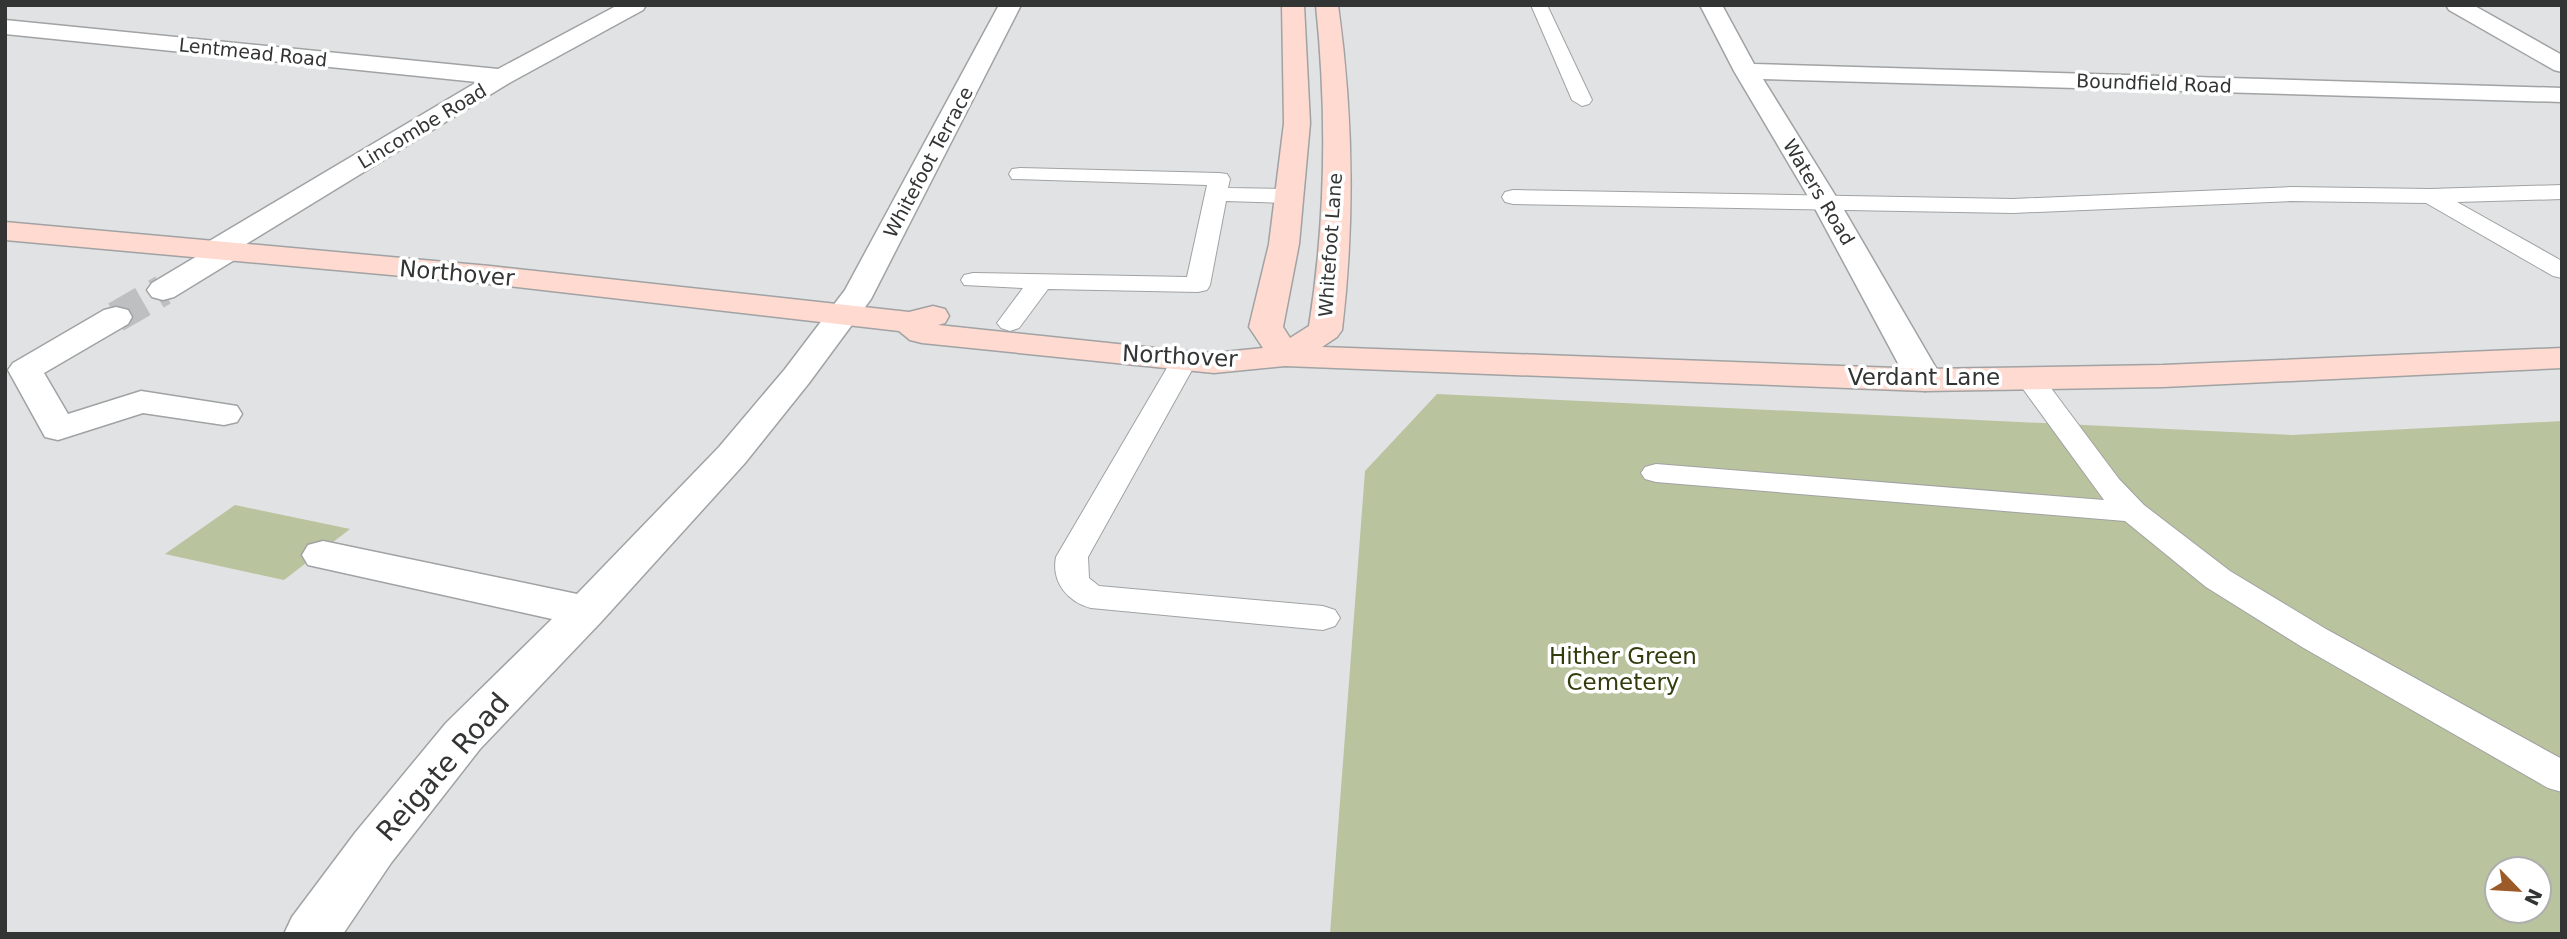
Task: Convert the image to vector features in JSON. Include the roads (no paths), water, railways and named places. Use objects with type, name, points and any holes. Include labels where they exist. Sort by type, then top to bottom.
[{"type":"street","name":"Lincombe Road","points":[[163,290],[218,252],[502,78],[635,5]]},
{"type":"street","name":"Whitefoot Terrace","points":[[844,316],[860,292],[1010,5]]},
{"type":"street","name":"Whitefoot Lane","points":[[1293,5],[1297,123],[1284,244],[1266,327],[1285,356],[1325,330],[1328,306],[1336,194],[1335,92],[1327,5]]},
{"type":"street","name":"Waters Road","points":[[1711,5],[1746,71],[1826,203],[1925,380]]},
{"type":"street","points":[[2457,5],[2562,65]]},
{"type":"street","name":"Lentmead Road","points":[[5,27],[502,78]]},
{"type":"street","name":"Boundfield Road","points":[[1746,71],[2562,95]]},
{"type":"street","name":"Northover","points":[[5,231],[490,275],[909,322],[936,315],[1226,342],[1285,356]]},
{"type":"street","name":"Reigate Road","points":[[312,934],[373,848],[463,736],[586,611],[732,455],[844,316]]},
{"type":"street","points":[[116,317],[25,370],[58,429],[141,402],[224,414]]},
{"type":"street","name":"Northover","points":[[909,322],[922,333],[1184,361],[1214,363],[1285,356]]},
{"type":"street","name":"Verdant Lane","points":[[1285,356],[1925,380],[2164,376],[2562,358]]},
{"type":"street","points":[[323,555],[586,611]]},
{"type":"lane","points":[[1539,5],[1582,100]]},
{"type":"lane","points":[[973,280],[1198,285],[1219,179],[1020,174]]},
{"type":"lane","points":[[1513,197],[2013,206],[2291,194],[2430,196],[2562,192]]},
{"type":"lane","points":[[1215,194],[1290,196]]},
{"type":"lane","points":[[2430,196],[2562,271]]},
{"type":"lane","points":[[1010,323],[1041,281]]},
{"type":"lane","points":[[1184,361],[1072,557],[1070,566],[1078,589],[1091,597],[1323,618]]},
{"type":"lane","points":[[2029,378],[2100,476],[2133,512],[2218,579],[2264,608],[2562,777]]},
{"type":"lane","points":[[1656,473],[2133,512]]},
{"type":"tunnel","points":[[116,317],[163,290]]},
{"type":"park label","name":"Hither Green Cemetery","points":[[1623,669]]}]
